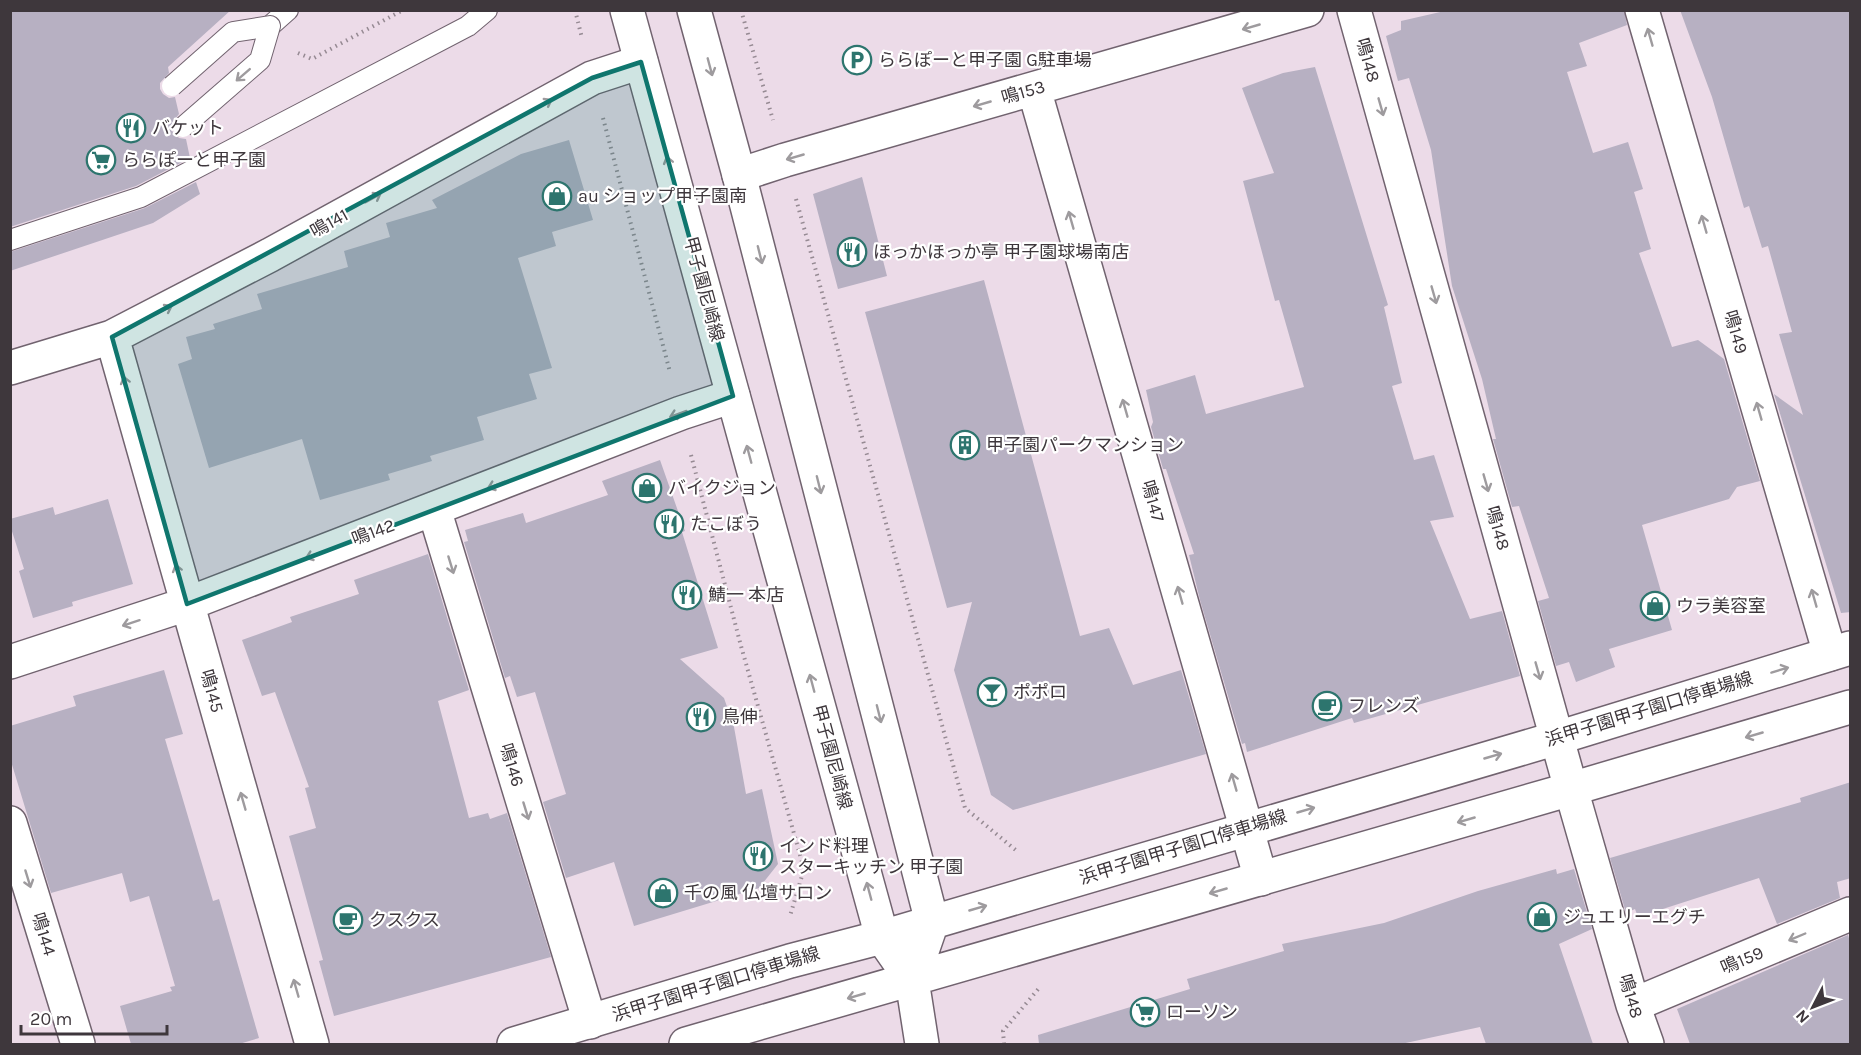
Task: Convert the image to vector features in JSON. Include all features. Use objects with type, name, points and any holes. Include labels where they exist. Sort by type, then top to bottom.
[{"type":"street","name":"甲子園尼崎線","points":[[627,10],[882,937],[912,980]]},
{"type":"street","name":"鳴153","points":[[739,175],[1307,10]]},
{"type":"street","name":"鳴148","points":[[1354,10],[1571,789],[1633,1005],[1647,1044]]},
{"type":"street","name":"鳴149","points":[[1642,10],[1840,651]]},
{"type":"street","points":[[697,11],[932,922],[912,980],[922,1044]]},
{"type":"street","name":"鳴141","points":[[10,369],[112,337],[270,255],[592,78],[641,62]]},
{"type":"street","name":"鳴147","points":[[1034,89],[1262,879]]},
{"type":"street","name":"鳴145","points":[[112,337],[312,1044]]},
{"type":"street","name":"鳴142","points":[[10,662],[187,604],[681,413],[734,396]]},
{"type":"street","name":"鳴146","points":[[434,509],[590,1022]]},
{"type":"street","name":"浜甲子園甲子園口停車場線","points":[[514,1044],[790,961],[882,937],[1557,738],[1840,651]]},
{"type":"street","points":[[686,1044],[1851,707]]},
{"type":"street","name":"鳴144","points":[[10,823],[78,1044]]},
{"type":"street","name":"鳴159","points":[[1633,1005],[1851,914]]},
{"type":"lane","points":[[183,127],[260,60],[270,26],[288,10]]},
{"type":"lane","points":[[10,240],[141,197],[468,26],[487,10]]},
{"type":"lane","points":[[172,86],[233,32],[270,26]]},
{"type":"path","points":[[292,51],[312,59],[403,10]]},
{"type":"path","points":[[575,10],[741,646],[804,868],[783,939],[790,961]]},
{"type":"path","points":[[741,10],[785,160],[965,808],[1027,860],[1035,892]]},
{"type":"path","points":[[1004,1044],[1003,1031],[1055,971],[1047,939]]},
{"type":"highlighted area","points":[[641,62],[733,396],[187,604],[112,337],[592,78]]},
{"type":"building","name":"ららぽーと甲子園","points":[[10,10],[231,10],[168,67],[169,73],[160,83],[163,94],[169,98],[175,97],[179,114],[172,123],[171,130],[179,138],[186,139],[190,158],[136,186],[10,227]]},
{"type":"building","points":[[1449,10],[1624,10],[1627,25],[1579,43],[1587,66],[1567,72],[1593,153],[1628,142],[1643,189],[1634,192],[1651,249],[1639,253],[1672,347],[1698,340],[1724,359],[1760,481],[1737,487],[1729,499],[1642,525],[1672,630],[1609,649],[1615,667],[1576,682],[1569,662],[1556,666],[1538,601],[1549,598],[1519,506],[1512,507],[1493,439],[1496,439],[1482,379],[1452,286],[1431,150],[1409,78],[1398,81],[1386,36],[1401,30],[1401,21]]},
{"type":"building","points":[[1680,10],[1851,10],[1851,612],[1841,613],[1774,394],[1803,415],[1779,334],[1792,332],[1768,246],[1762,248],[1749,206],[1744,208],[1712,97]]},
{"type":"building","points":[[1315,67],[1388,305],[1384,307],[1402,383],[1392,386],[1414,460],[1434,455],[1454,517],[1430,521],[1470,619],[1502,611],[1520,676],[1354,723],[1352,718],[1247,752],[1245,743],[1242,744],[1200,600],[1189,555],[1194,554],[1166,469],[1163,469],[1151,427],[1153,422],[1146,390],[1195,375],[1206,414],[1304,387],[1279,300],[1275,301],[1243,181],[1274,173],[1242,88],[1283,73]]},
{"type":"building","points":[[569,140],[593,220],[552,232],[556,246],[518,258],[552,368],[529,374],[537,399],[477,417],[484,440],[430,456],[432,461],[388,474],[390,480],[320,500],[302,439],[209,468],[178,364],[192,359],[186,337],[215,329],[213,324],[262,309],[257,294],[348,267],[344,251],[390,237],[386,223],[437,208],[432,200],[521,154]]},
{"type":"building","points":[[862,177],[887,276],[838,289],[813,194]]},
{"type":"building","points":[[196,182],[200,194],[153,223],[10,271],[10,252],[145,208]]},
{"type":"building","points":[[984,280],[1080,636],[1109,628],[1133,685],[1181,670],[1206,754],[1013,810],[991,795],[954,670],[972,602],[947,608],[865,312]]},
{"type":"building","points":[[660,460],[685,531],[682,532],[718,648],[680,659],[724,698],[734,727],[746,794],[762,789],[778,864],[759,888],[634,926],[614,862],[566,878],[543,802],[566,794],[535,692],[517,697],[510,676],[505,678],[464,542],[468,541],[465,530],[523,513],[526,523],[608,495],[602,481]]},
{"type":"building","points":[[108,499],[133,584],[72,602],[73,606],[33,618],[19,571],[24,569],[10,519],[53,507],[55,515]]},
{"type":"building","points":[[428,554],[469,690],[438,701],[469,818],[488,813],[490,819],[507,813],[551,957],[334,1016],[319,961],[323,960],[289,836],[316,828],[305,788],[309,787],[275,692],[262,696],[242,640],[292,622],[290,617],[359,594],[354,580]]},
{"type":"building","points":[[164,670],[183,734],[165,739],[213,901],[219,899],[259,1038],[239,1044],[131,1044],[120,1006],[172,991],[170,987],[175,986],[149,896],[130,902],[122,873],[51,893],[10,758],[10,726],[76,706],[73,696]]},
{"type":"building","points":[[1851,782],[1851,878],[1837,882],[1840,898],[1777,924],[1759,878],[1638,917],[1635,909],[1626,913],[1610,858],[1801,802],[1800,798]]},
{"type":"building","points":[[1556,869],[1557,874],[1574,869],[1592,929],[1559,944],[1593,1044],[1486,1044],[1480,1027],[1401,1044],[1039,1044],[1038,1035],[1190,989],[1187,979],[1284,951],[1282,944],[1384,923],[1478,891]]},
{"type":"building","points":[[1848,935],[1851,945],[1851,1044],[1690,1044],[1677,1009]]},
{"type":"place","name":"ららぽーと甲子園 G駐車場","points":[[857,60]]},
{"type":"place","name":"バケット","points":[[131,128]]},
{"type":"place","name":"ららぽーと甲子園","points":[[101,160]]},
{"type":"place","name":"au ショップ甲子園南","points":[[557,196]]},
{"type":"place","name":"ほっかほっか亭 甲子園球場南店","points":[[852,252]]},
{"type":"place","name":"甲子園パークマンション","points":[[965,445]]},
{"type":"place","name":"バイクジョン","points":[[647,488]]},
{"type":"place","name":"たこぼう","points":[[669,524]]},
{"type":"place","name":"鯖一 本店","points":[[687,595]]},
{"type":"place","name":"ウラ美容室","points":[[1655,606]]},
{"type":"place","name":"ポポロ","points":[[992,692]]},
{"type":"place","name":"フレンズ","points":[[1327,706]]},
{"type":"place","name":"鳥伸","points":[[701,717]]},
{"type":"place","name":"インド料理 スターキッチン 甲子園","points":[[758,856]]},
{"type":"place","name":"千の風 仏壇サロン","points":[[663,893]]},
{"type":"place","name":"ジュエリーエグチ","points":[[1542,917]]},
{"type":"place","name":"クスクス","points":[[348,920]]},
{"type":"place","name":"ローソン","points":[[1145,1012]]}]
